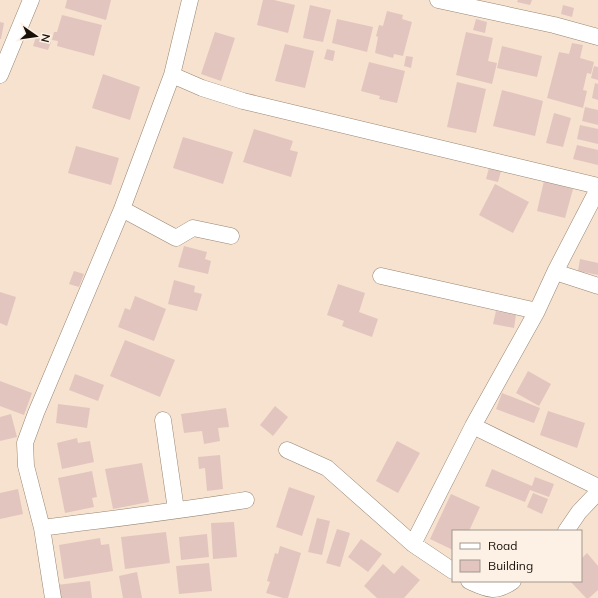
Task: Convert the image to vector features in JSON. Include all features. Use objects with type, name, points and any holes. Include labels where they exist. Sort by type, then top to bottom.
[{"type":"street","points":[[0,75],[31,0]]},
{"type":"street","points":[[53,598],[42,528],[26,466],[25,443],[36,413],[122,209],[172,75],[190,0]]},
{"type":"street","points":[[438,0],[598,36]]},
{"type":"street","points":[[172,75],[202,88],[243,101],[598,186]]},
{"type":"street","points":[[413,544],[473,426],[537,311],[555,272],[598,189]]},
{"type":"street","points":[[122,209],[176,238],[193,228],[231,236]]},
{"type":"street","points":[[555,272],[598,286]]},
{"type":"street","points":[[381,276],[537,311]]},
{"type":"street","points":[[163,420],[176,510]]},
{"type":"street","points":[[473,426],[598,487]]},
{"type":"street","points":[[287,450],[326,468],[413,544],[452,570]]},
{"type":"street","points":[[567,530],[579,512],[598,492]]},
{"type":"street","points":[[42,528],[206,507],[246,500]]},
{"type":"street","points":[[471,582],[488,590],[499,589],[511,582]]},
{"type":"building","points":[[67,0],[111,0],[106,20],[65,8]]},
{"type":"building","points":[[263,0],[274,0],[295,5],[288,33],[257,25]]},
{"type":"building","points":[[518,0],[532,0],[530,5],[517,2]]},
{"type":"building","points":[[310,5],[331,10],[323,42],[303,38]]},
{"type":"building","points":[[563,5],[574,8],[572,17],[561,14]]},
{"type":"building","points":[[387,11],[403,15],[402,19],[412,22],[403,56],[394,54],[393,58],[375,53],[378,37],[376,36],[379,25],[383,26]]},
{"type":"building","points":[[62,15],[102,25],[94,56],[57,46],[58,41],[52,40],[54,32],[57,32]]},
{"type":"building","points":[[337,19],[373,27],[367,52],[332,43]]},
{"type":"building","points":[[476,19],[487,22],[485,33],[473,30]]},
{"type":"building","points":[[0,22],[4,23],[1,39],[0,39]]},
{"type":"building","points":[[215,32],[235,38],[221,81],[201,74]]},
{"type":"building","points":[[466,32],[493,38],[488,61],[497,63],[492,84],[456,75]]},
{"type":"building","points":[[36,37],[51,42],[48,50],[33,46]]},
{"type":"building","points":[[572,43],[583,45],[580,58],[594,62],[591,74],[587,73],[583,90],[587,91],[583,108],[547,98],[559,52],[569,54]]},
{"type":"building","points":[[285,44],[314,51],[305,88],[275,81]]},
{"type":"building","points":[[502,46],[542,56],[537,77],[497,68]]},
{"type":"building","points":[[327,49],[335,51],[333,61],[324,59]]},
{"type":"building","points":[[406,56],[413,57],[411,68],[404,66]]},
{"type":"building","points":[[369,62],[405,71],[397,103],[379,99],[380,96],[361,91]]},
{"type":"building","points":[[594,66],[598,67],[598,80],[591,78]]},
{"type":"building","points":[[103,74],[140,87],[130,120],[92,108]]},
{"type":"building","points":[[457,82],[486,89],[476,133],[447,127]]},
{"type":"building","points":[[595,83],[598,84],[598,100],[592,98]]},
{"type":"building","points":[[502,90],[543,101],[535,136],[493,126]]},
{"type":"building","points":[[585,107],[598,110],[598,125],[582,121]]},
{"type":"building","points":[[554,113],[571,118],[563,147],[546,143]]},
{"type":"building","points":[[580,125],[598,129],[598,144],[577,139]]},
{"type":"building","points":[[254,129],[293,141],[290,150],[298,152],[291,177],[243,162]]},
{"type":"building","points":[[183,137],[233,152],[223,184],[173,168]]},
{"type":"building","points":[[577,145],[598,150],[598,165],[573,159]]},
{"type":"building","points":[[76,146],[119,158],[111,185],[68,173]]},
{"type":"building","points":[[489,168],[501,171],[498,182],[486,179]]},
{"type":"building","points":[[544,181],[573,189],[565,218],[537,211]]},
{"type":"building","points":[[495,184],[529,202],[513,233],[479,215]]},
{"type":"building","points":[[184,246],[207,252],[205,259],[211,261],[208,274],[178,267]]},
{"type":"building","points":[[580,259],[598,263],[598,275],[578,271]]},
{"type":"building","points":[[74,271],[84,274],[79,287],[69,284]]},
{"type":"building","points":[[174,280],[195,286],[194,292],[202,294],[197,311],[168,304]]},
{"type":"building","points":[[338,284],[365,293],[359,312],[378,319],[372,337],[342,326],[344,321],[327,315]]},
{"type":"building","points":[[0,292],[16,297],[7,326],[0,323]]},
{"type":"building","points":[[135,296],[166,309],[154,341],[118,327],[125,308],[130,310]]},
{"type":"building","points":[[496,311],[516,315],[514,328],[493,324]]},
{"type":"building","points":[[125,340],[175,360],[160,397],[110,376]]},
{"type":"building","points":[[528,371],[551,384],[539,406],[516,393]]},
{"type":"building","points":[[75,374],[104,385],[98,401],[69,390]]},
{"type":"building","points":[[0,381],[32,393],[24,415],[0,406]]},
{"type":"building","points":[[502,393],[540,408],[534,423],[496,409]]},
{"type":"building","points":[[58,404],[90,408],[87,428],[56,423]]},
{"type":"building","points":[[275,406],[288,417],[273,436],[260,425]]},
{"type":"building","points":[[226,408],[229,427],[218,428],[220,441],[204,444],[202,431],[184,433],[181,414]]},
{"type":"building","points":[[548,411],[585,423],[577,448],[540,435]]},
{"type":"building","points":[[11,414],[17,437],[0,441],[0,417]]},
{"type":"building","points":[[77,438],[78,443],[90,441],[94,462],[62,469],[57,443]]},
{"type":"building","points":[[397,441],[420,453],[398,493],[376,481]]},
{"type":"building","points":[[220,455],[223,489],[207,491],[205,468],[199,469],[198,457]]},
{"type":"building","points":[[142,463],[149,502],[113,509],[105,469]]},
{"type":"building","points":[[492,469],[532,486],[535,477],[554,484],[549,497],[530,490],[525,502],[485,486]]},
{"type":"building","points":[[92,471],[97,497],[92,498],[94,507],[65,513],[58,478]]},
{"type":"building","points":[[289,487],[315,496],[302,536],[276,527]]},
{"type":"building","points":[[18,489],[23,514],[0,519],[0,493]]},
{"type":"building","points":[[533,493],[548,499],[542,514],[527,507]]},
{"type":"building","points":[[451,494],[480,507],[469,530],[452,530],[452,550],[430,539]]},
{"type":"building","points":[[317,518],[330,521],[322,555],[308,552]]},
{"type":"building","points":[[234,522],[237,557],[213,559],[211,523]]},
{"type":"building","points":[[337,529],[350,533],[340,567],[326,563]]},
{"type":"building","points":[[166,532],[170,563],[125,569],[121,537]]},
{"type":"building","points":[[207,534],[209,557],[181,560],[179,537]]},
{"type":"building","points":[[100,538],[101,545],[109,544],[113,571],[64,579],[59,545]]},
{"type":"building","points":[[361,539],[382,554],[368,572],[348,557]]},
{"type":"building","points":[[280,546],[301,553],[288,598],[266,593],[270,582],[267,581],[275,553],[278,554]]},
{"type":"building","points":[[587,553],[598,566],[598,590],[589,598],[586,598],[571,582],[582,582],[582,558]]},
{"type":"building","points":[[209,563],[212,591],[179,594],[176,566]]},
{"type":"building","points":[[383,564],[394,574],[402,565],[420,580],[404,598],[377,598],[364,586]]},
{"type":"building","points":[[137,572],[142,598],[123,598],[119,576]]},
{"type":"building","points":[[90,581],[92,598],[58,598],[57,585]]}]
